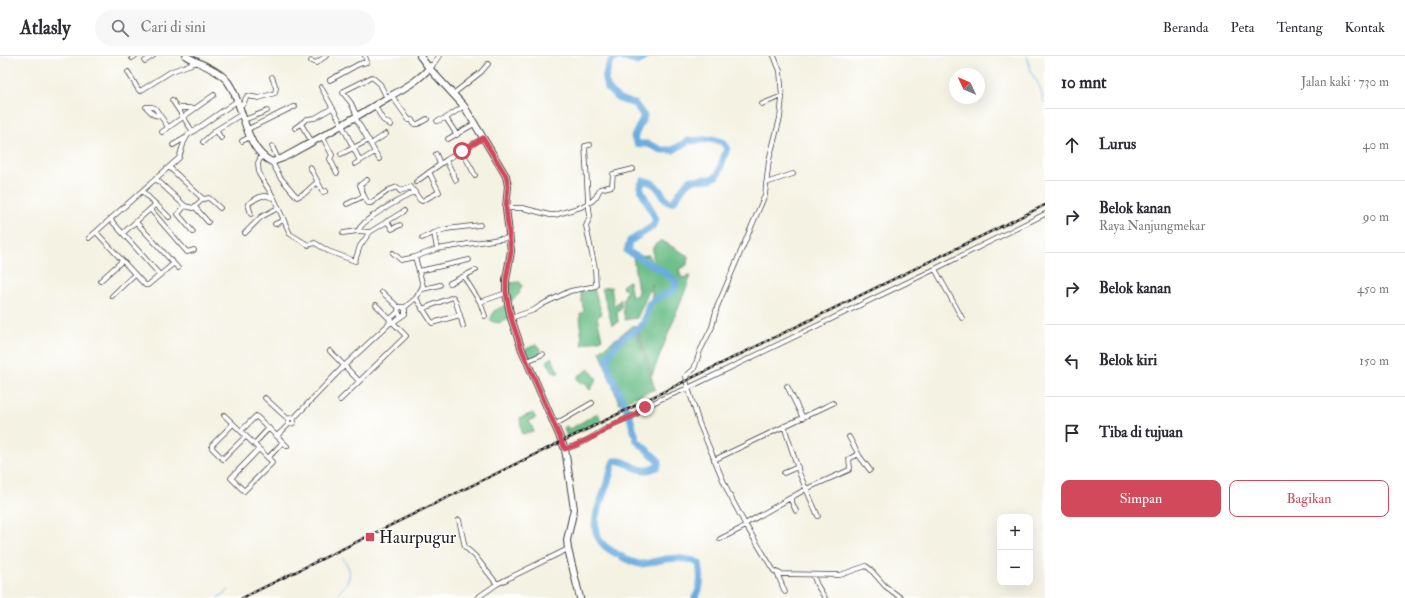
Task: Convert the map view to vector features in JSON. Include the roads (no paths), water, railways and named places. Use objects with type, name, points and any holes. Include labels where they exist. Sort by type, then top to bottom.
[{"type":"main road","points":[[186,56],[212,69],[224,78],[232,88],[250,136],[262,155],[275,160],[283,158],[375,106],[419,79],[431,67]]},
{"type":"main road","points":[[420,56],[464,106],[506,176],[508,186],[506,208],[511,251],[506,280],[506,293],[511,318],[527,361],[565,449],[574,509],[566,540],[580,598]]},
{"type":"street","points":[[145,61],[153,56]]},
{"type":"street","points":[[311,61],[314,64],[326,56]]},
{"type":"street","points":[[431,67],[439,56]]},
{"type":"street","points":[[774,56],[780,71],[782,96],[780,118],[771,148],[764,199],[717,307],[712,327],[700,351],[694,369],[686,376],[688,388],[699,423],[728,492],[745,525],[772,569],[778,573],[813,575],[843,574],[866,566],[885,586],[901,598]]},
{"type":"street","points":[[330,80],[359,64],[368,62],[367,57]]},
{"type":"street","points":[[128,72],[140,91],[172,72],[197,62]]},
{"type":"street","points":[[453,94],[481,72],[488,64]]},
{"type":"street","points":[[173,145],[238,103],[243,104],[247,96],[259,98],[275,93],[276,88],[272,77]]},
{"type":"street","points":[[379,159],[356,116],[351,103],[343,93],[344,91],[372,77],[380,84],[409,120],[412,120],[414,124],[418,124],[427,119]]},
{"type":"street","points":[[321,87],[360,161]]},
{"type":"street","points":[[162,132],[214,94]]},
{"type":"street","points":[[762,104],[782,96]]},
{"type":"street","points":[[172,100],[193,132]]},
{"type":"street","points":[[375,106],[383,120],[391,125]]},
{"type":"street","points":[[437,121],[446,118],[464,106]]},
{"type":"street","points":[[248,129],[292,107],[295,107]]},
{"type":"street","points":[[178,108],[190,108],[193,110]]},
{"type":"street","points":[[295,128],[310,118],[315,118],[332,108]]},
{"type":"street","points":[[203,142],[216,130],[243,117],[267,111]]},
{"type":"street","points":[[160,116],[168,127]]},
{"type":"street","points":[[446,118],[457,135]]},
{"type":"street","points":[[301,124],[312,142]]},
{"type":"street","points":[[448,139],[474,124]]},
{"type":"street","points":[[216,130],[221,138]]},
{"type":"street","points":[[341,154],[386,134]]},
{"type":"street","points":[[242,140],[250,136]]},
{"type":"street","points":[[322,136],[332,155],[330,159],[337,173]]},
{"type":"street","points":[[89,238],[180,156],[186,138]]},
{"type":"street","points":[[416,182],[446,160],[483,138]]},
{"type":"street","points":[[511,318],[534,310],[570,291],[596,286],[595,268],[586,226],[590,216],[585,146],[590,145]]},
{"type":"street","points":[[272,146],[280,177],[297,197],[318,182]]},
{"type":"street","points":[[462,151],[475,175]]},
{"type":"street","points":[[355,164],[375,152]]},
{"type":"street","points":[[436,154],[440,164]]},
{"type":"street","points":[[262,155],[257,167],[261,179],[274,198],[292,236],[302,240],[305,244],[310,245],[315,243],[328,251],[353,261],[356,260],[360,246],[370,232],[404,211]]},
{"type":"street","points":[[446,160],[456,180]]},
{"type":"street","points":[[169,167],[203,199]]},
{"type":"street","points":[[310,167],[323,192],[326,191]]},
{"type":"street","points":[[506,208],[523,208],[552,215],[573,210],[594,199],[600,189],[612,186],[613,174],[633,169]]},
{"type":"street","points":[[367,180],[360,185],[364,196],[370,204],[387,193],[389,190],[396,187],[400,191],[412,187],[421,201],[439,192],[429,172]]},
{"type":"street","points":[[766,183],[793,174]]},
{"type":"street","points":[[156,179],[185,206],[193,208],[203,199],[209,198],[220,208]]},
{"type":"street","points":[[257,182],[261,179]]},
{"type":"street","points":[[406,189],[409,195]]},
{"type":"street","points":[[142,191],[169,217]]},
{"type":"street","points":[[358,231],[369,220],[387,207],[415,192]]},
{"type":"street","points":[[251,214],[248,204],[264,195],[274,198]]},
{"type":"street","points":[[347,204],[364,196]]},
{"type":"street","points":[[123,233],[156,204]]},
{"type":"street","points":[[185,206],[178,214],[193,232]]},
{"type":"street","points":[[195,207],[208,222]]},
{"type":"street","points":[[245,233],[261,217],[278,208]]},
{"type":"street","points":[[150,209],[187,252],[194,250]]},
{"type":"street","points":[[565,449],[635,415],[645,407],[661,399],[688,388],[935,269],[1045,214]]},
{"type":"street","points":[[110,219],[160,275]]},
{"type":"street","points":[[275,224],[284,220]]},
{"type":"street","points":[[387,221],[392,229],[400,225]]},
{"type":"street","points":[[136,222],[178,268]]},
{"type":"street","points":[[422,238],[446,229],[480,225]]},
{"type":"street","points":[[343,233],[358,231],[370,232]]},
{"type":"street","points":[[96,232],[134,275],[146,286],[173,264]]},
{"type":"street","points":[[434,233],[437,249]]},
{"type":"street","points":[[393,253],[401,260],[415,257],[437,249],[510,238]]},
{"type":"street","points":[[415,257],[423,284],[423,289]]},
{"type":"street","points":[[419,271],[469,260]]},
{"type":"street","points":[[100,281],[122,261]]},
{"type":"street","points":[[935,269],[962,318]]},
{"type":"street","points":[[450,283],[476,270]]},
{"type":"street","points":[[112,296],[134,275]]},
{"type":"street","points":[[464,276],[480,302],[485,316]]},
{"type":"street","points":[[277,436],[344,366],[391,322],[401,307],[404,308],[416,298],[423,289],[440,285]]},
{"type":"street","points":[[382,292],[399,312],[405,313],[404,308]]},
{"type":"street","points":[[480,302],[506,293]]},
{"type":"street","points":[[416,298],[433,324],[460,315]]},
{"type":"street","points":[[422,309],[453,298],[455,300],[463,326]]},
{"type":"street","points":[[340,400],[405,337],[405,335],[376,305]]},
{"type":"street","points":[[330,351],[359,382]]},
{"type":"street","points":[[527,361],[543,354]]},
{"type":"street","points":[[787,386],[803,418]]},
{"type":"street","points":[[265,398],[290,421]]},
{"type":"street","points":[[554,425],[592,403]]},
{"type":"street","points":[[714,460],[833,403]]},
{"type":"street","points":[[224,415],[241,431],[246,436],[254,444],[259,449],[268,458],[272,463],[244,491],[231,478],[259,449]]},
{"type":"street","points":[[241,431],[256,416],[287,446]]},
{"type":"street","points":[[233,424],[212,445],[212,448],[223,459],[246,436]]},
{"type":"street","points":[[784,426],[806,489],[818,516]]},
{"type":"street","points":[[254,444],[269,428]]},
{"type":"street","points":[[849,437],[858,454],[870,470]]},
{"type":"street","points":[[268,458],[283,442]]},
{"type":"street","points":[[720,539],[806,489],[849,470],[849,458],[858,454]]},
{"type":"street","points":[[784,473],[798,467]]},
{"type":"street","points":[[790,498],[796,511]]},
{"type":"street","points":[[459,520],[465,547],[475,556],[497,584]]},
{"type":"street","points":[[477,598],[497,584],[568,548]]},
{"type":"street","points":[[778,573],[785,592]]},
{"type":"street","points":[[813,575],[825,598]]},
{"type":"waterway","points":[[645,56],[637,62],[618,56],[611,61],[605,80],[608,89],[619,99],[635,104],[644,116],[634,137],[638,144],[648,144],[662,150],[673,150],[688,141],[713,139],[722,142],[727,148],[718,175],[711,179],[691,180],[686,184],[673,202],[668,202],[655,185],[647,181],[643,181],[640,187],[656,220],[652,227],[630,241],[627,251],[661,270],[676,282],[674,291],[660,296],[649,304],[644,323],[619,341],[611,351],[607,360],[610,372],[629,414],[637,441],[659,461],[657,467],[644,470],[638,469],[624,462],[614,461],[595,520],[595,530],[598,538],[605,547],[634,563],[643,564],[676,558],[699,563],[699,590],[695,598]]},
{"type":"waterway","points":[[1027,56],[1031,72],[1040,87],[1045,103]]},
{"type":"waterway","points":[[333,598],[345,586],[349,578],[349,570],[343,558]]},
{"type":"waterway","points":[[218,598],[229,590]]},
{"type":"railway","points":[[242,598],[1045,205]]},
{"type":"place","name":"Haurpugur","points":[[370,537]]}]
